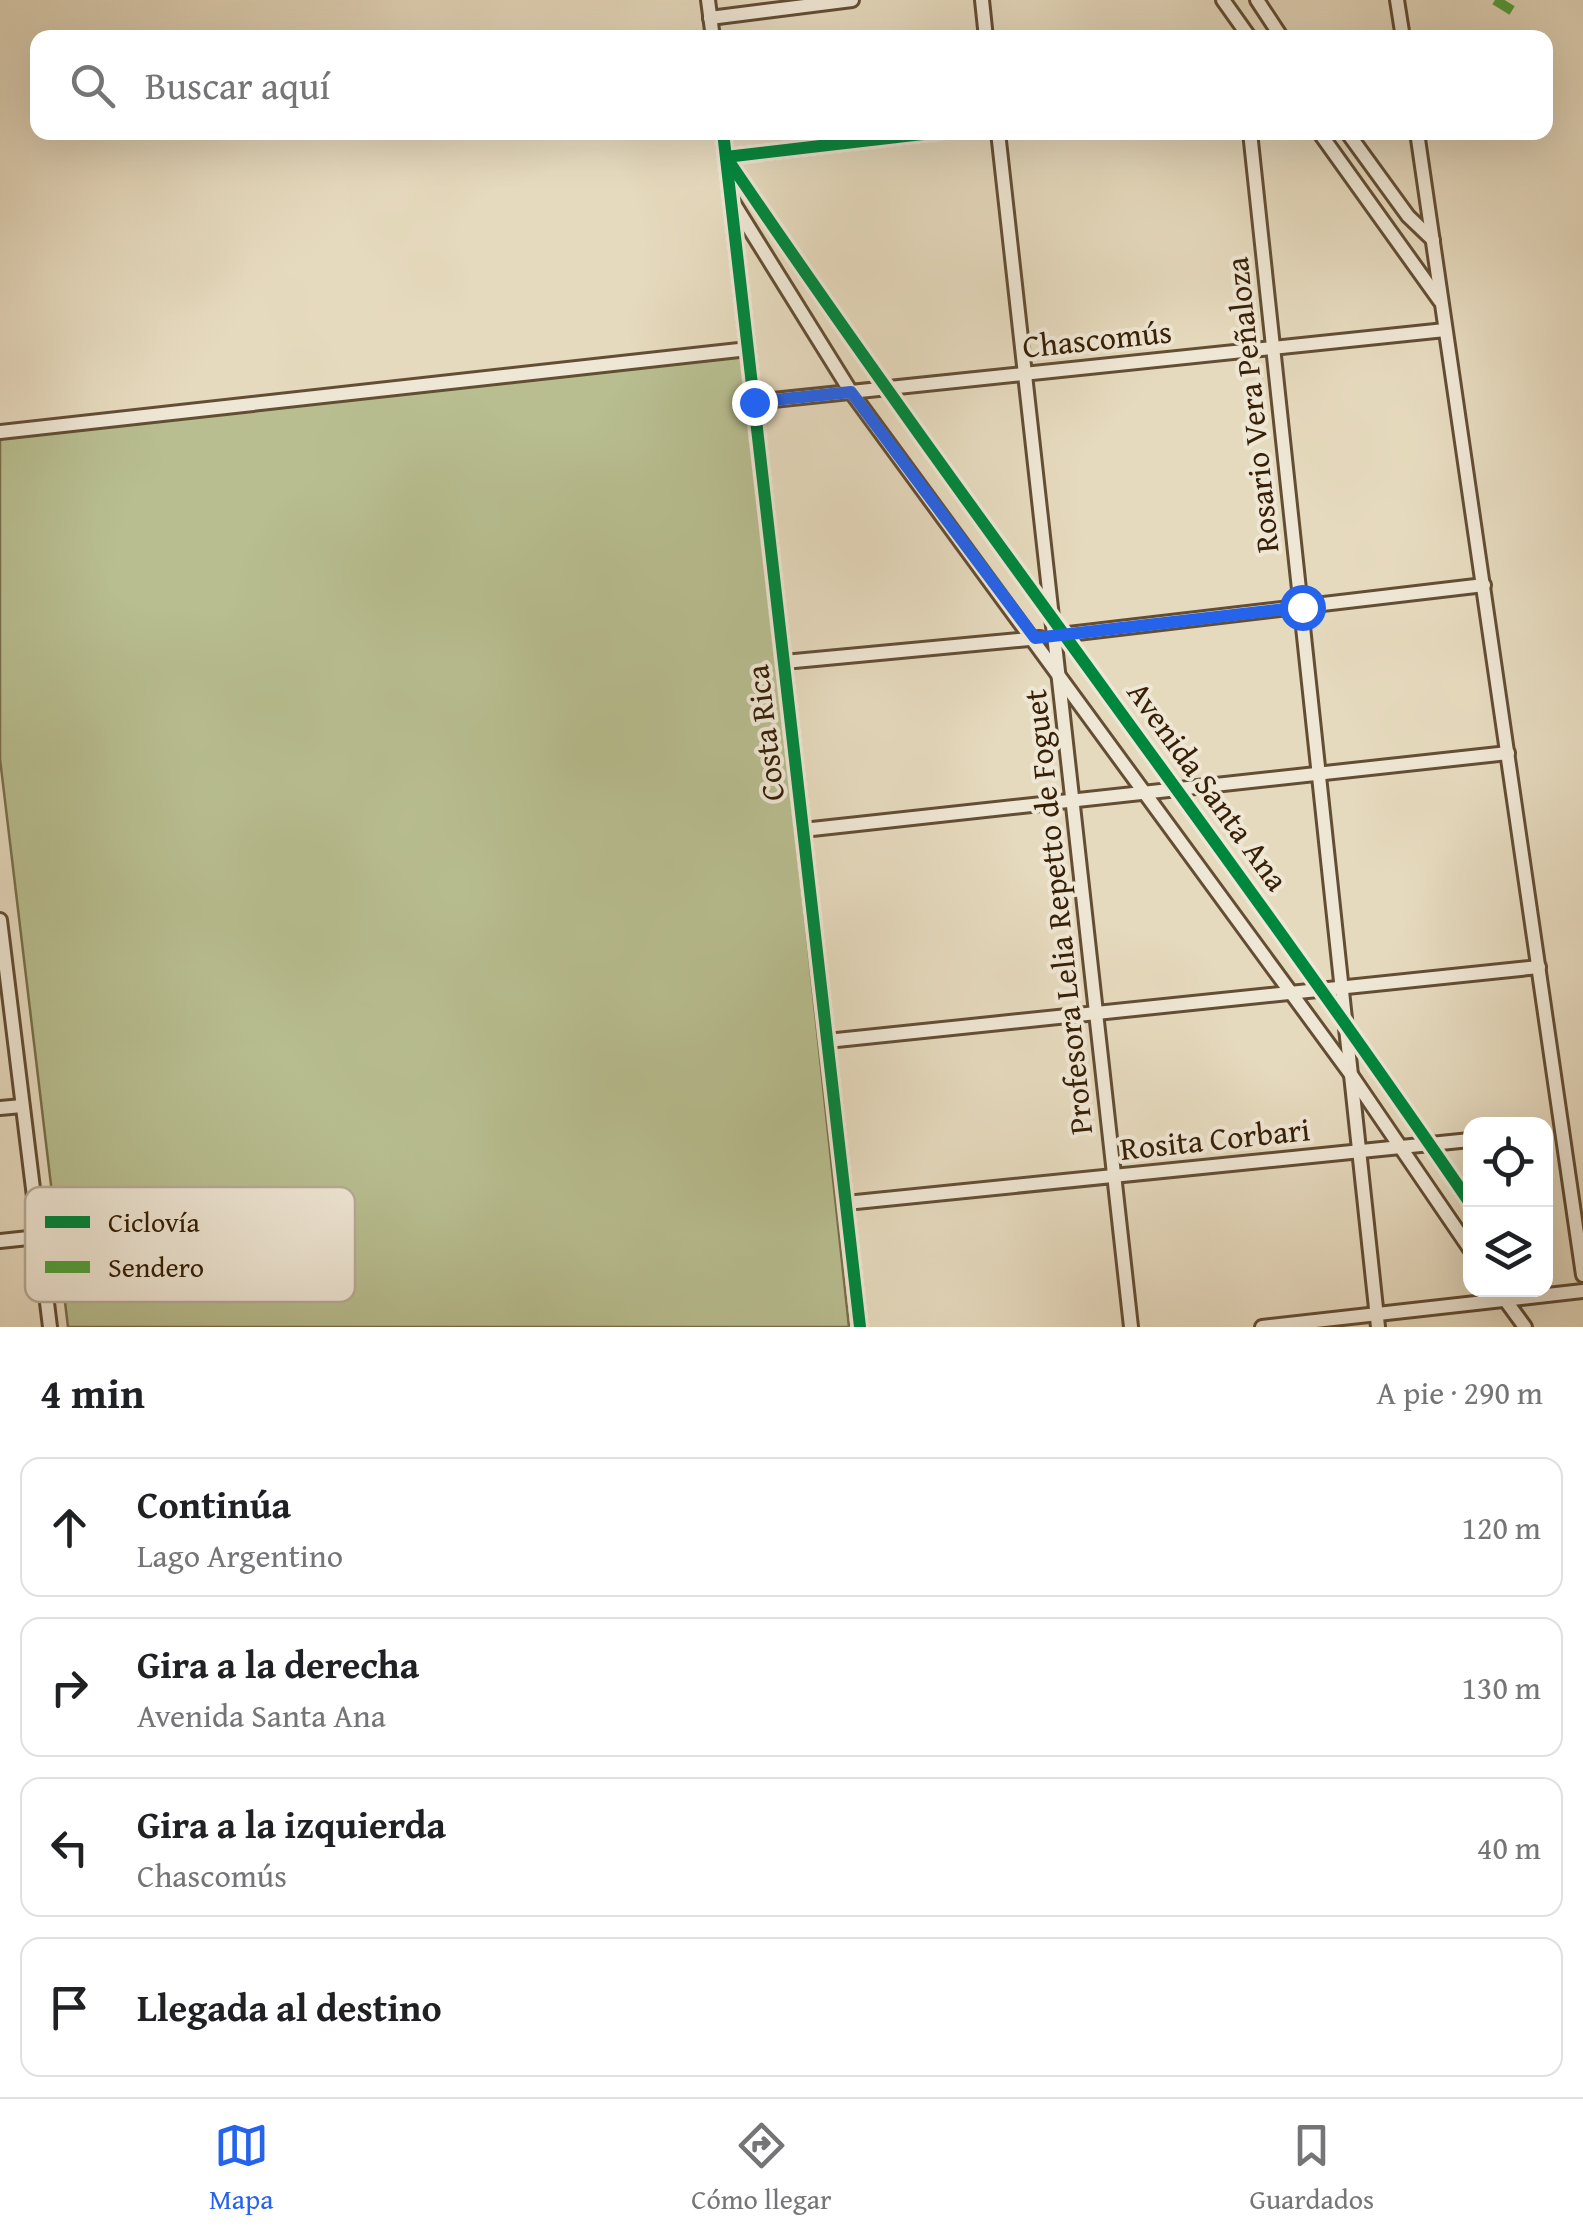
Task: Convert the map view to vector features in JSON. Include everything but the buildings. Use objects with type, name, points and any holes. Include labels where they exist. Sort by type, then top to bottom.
[{"type":"street","points":[[708,0],[711,30]]},
{"type":"street","points":[[710,18],[852,0]]},
{"type":"street","points":[[982,0],[985,30]]},
{"type":"street","points":[[1223,0],[1244,30]]},
{"type":"street","points":[[1257,0],[1277,30]]},
{"type":"street","points":[[1397,0],[1402,30]]},
{"type":"street","points":[[1238,21],[1239,30]]},
{"type":"street","name":"Costa Rica","points":[[725,140],[860,1327]]},
{"type":"street","points":[[872,140],[726,157],[883,388],[1053,619]]},
{"type":"street","name":"Profesora Lelia Repetto de Foguet","points":[[999,140],[1053,619],[1060,636],[1059,671],[1131,1327]]},
{"type":"street","name":"Rosario Vera Peñaloza","points":[[1251,140],[1378,1321]]},
{"type":"street","points":[[1325,140],[1444,305]]},
{"type":"street","points":[[1353,140],[1408,216],[1433,240]]},
{"type":"street","points":[[1418,140],[1583,1274]]},
{"type":"street","name":"Avenida Santa Ana","points":[[731,199],[851,392],[1292,993],[1463,1238]]},
{"type":"street","name":"Chascomús","points":[[754,402],[1445,330]]},
{"type":"street","points":[[0,432],[748,349]]},
{"type":"street","points":[[784,662],[1060,636],[1484,586]]},
{"type":"street","name":"Avenida Santa Ana","points":[[1060,636],[1178,789],[1463,1193]]},
{"type":"street","points":[[803,830],[1508,752]]},
{"type":"street","points":[[0,920],[3,981],[32,1187]]},
{"type":"street","points":[[828,1041],[1539,968]]},
{"type":"street","points":[[0,1108],[22,1106]]},
{"type":"street","points":[[1553,1131],[1563,1130]]},
{"type":"street","name":"Rosita Corbari","points":[[846,1203],[1463,1141]]},
{"type":"street","points":[[0,1241],[25,1238]]},
{"type":"street","points":[[1553,1293],[1583,1291]]},
{"type":"street","points":[[1262,1327],[1378,1321],[1492,1297]]},
{"type":"street","points":[[1503,1297],[1524,1327]]},
{"type":"street","points":[[47,1302],[50,1327]]},
{"type":"green space","points":[[744,354],[849,1327],[68,1327],[65,1302],[355,1302],[355,1187],[51,1187],[0,759],[0,432]]},
{"type":"marked path","points":[[1495,0],[1518,14]]},
{"type":"cycle path","points":[[724,140],[860,1327]]},
{"type":"cycle path","points":[[872,140],[726,157],[910,421],[1463,1193]]},
{"type":"route","points":[[754,402],[851,392],[1035,638],[1302,607]]}]
